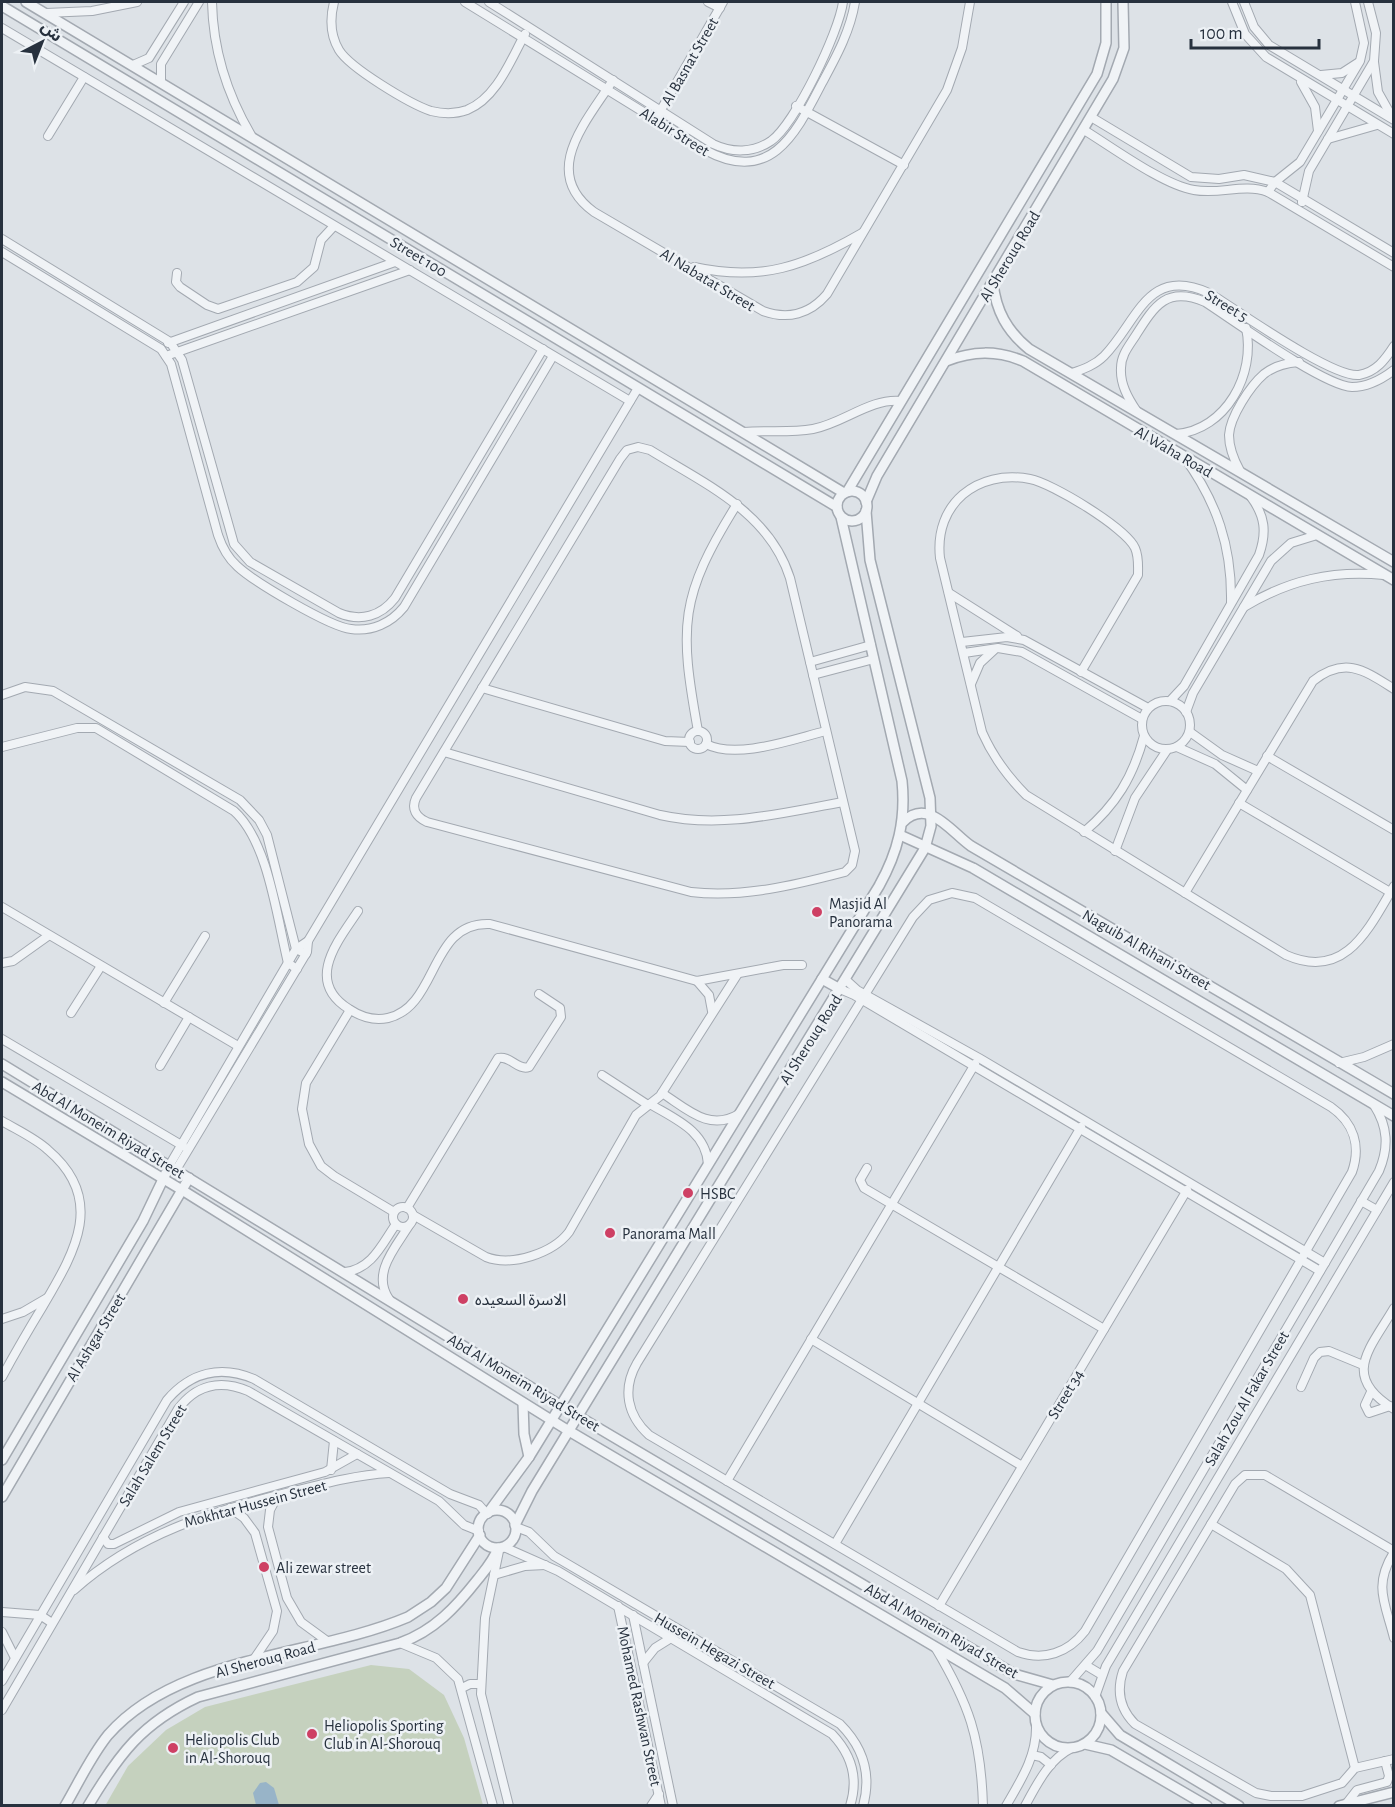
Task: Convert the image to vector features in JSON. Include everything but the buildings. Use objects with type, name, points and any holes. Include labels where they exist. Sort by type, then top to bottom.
[{"type":"street","name":"Street 100","points":[[26,2],[845,492]]},
{"type":"street","points":[[45,13],[93,11],[137,2]]},
{"type":"street","points":[[133,65],[144,62],[153,53],[184,2]]},
{"type":"street","points":[[161,82],[160,70],[164,59],[200,2]]},
{"type":"street","points":[[212,2],[215,41],[222,69],[234,103],[251,135]]},
{"type":"street","points":[[334,2],[331,13],[333,38],[346,60],[433,111],[456,113],[478,104],[494,87],[529,27]]},
{"type":"street","name":"Alabir Street","points":[[465,2],[714,156],[747,161],[768,156],[786,144],[807,112],[842,45],[855,2]]},
{"type":"street","name":"Alabir Street","points":[[489,2],[713,144],[739,151],[756,148],[772,140],[785,127],[832,40],[843,2]]},
{"type":"street","points":[[708,2],[721,5]]},
{"type":"street","name":"Al Nabatat Street","points":[[613,80],[570,152],[568,170],[576,194],[594,212],[762,311],[783,316],[793,315],[812,308],[827,294],[947,90],[955,70],[970,2]]},
{"type":"street","name":"Al Sherouq Road","points":[[845,492],[1097,74],[1106,43],[1106,2]]},
{"type":"street","name":"Al Sherouq Road","points":[[516,1526],[532,1491],[925,848],[932,814],[870,560],[866,506],[872,484],[1084,130],[1120,64],[1126,31],[1123,2]]},
{"type":"street","points":[[1232,2],[1240,25],[1251,43],[1266,57],[1394,134]]},
{"type":"street","points":[[1244,2],[1248,16],[1261,36],[1279,51],[1394,119]]},
{"type":"street","points":[[1268,192],[1275,182],[1300,162],[1360,61],[1364,43],[1355,2]]},
{"type":"street","points":[[1368,2],[1376,33],[1374,60],[1378,92],[1394,119]]},
{"type":"street","name":"Al Basnat Street","points":[[655,119],[721,5]]},
{"type":"street","name":"Street 100","points":[[2,6],[638,388],[839,512]]},
{"type":"street","points":[[2,28],[630,401]]},
{"type":"street","points":[[77,50],[85,36]]},
{"type":"street","points":[[153,53],[157,59],[164,59]]},
{"type":"street","points":[[1299,210],[1304,200],[1310,171],[1374,60]]},
{"type":"street","points":[[1320,75],[1342,73],[1360,61]]},
{"type":"street","points":[[1293,75],[1310,94],[1318,120],[1318,133]]},
{"type":"street","points":[[48,136],[84,77]]},
{"type":"street","points":[[796,106],[904,165]]},
{"type":"street","points":[[199,123],[207,109]]},
{"type":"street","points":[[1091,117],[1191,177],[1220,179],[1244,175],[1275,182],[1394,253]]},
{"type":"street","points":[[1328,139],[1377,125]]},
{"type":"street","points":[[1084,130],[1182,187],[1206,192],[1251,187],[1268,192],[1394,267]]},
{"type":"street","points":[[177,273],[178,286],[210,307],[221,308],[297,282],[310,272],[318,258],[321,240],[334,225]]},
{"type":"street","points":[[687,266],[733,274],[777,271],[820,257],[864,232]]},
{"type":"street","points":[[2,239],[170,342],[177,351],[234,544],[250,562],[339,613],[364,618],[382,611],[391,603],[543,349]]},
{"type":"street","points":[[2,252],[158,346],[166,356],[218,535],[226,554],[243,572],[338,626],[367,629],[381,625],[399,613],[553,356]]},
{"type":"street","points":[[158,346],[395,262]]},
{"type":"street","points":[[166,356],[410,270]]},
{"type":"street","points":[[63,288],[68,278]]},
{"type":"street","name":"Al Waha Road","points":[[993,283],[995,298],[1008,328],[1023,345],[1394,562]]},
{"type":"street","name":"Street 5","points":[[1072,373],[1093,364],[1110,349],[1150,296],[1164,288],[1179,285],[1195,286],[1325,365],[1346,374],[1369,372],[1379,366],[1394,346]]},
{"type":"street","points":[[283,287],[293,311]]},
{"type":"street","name":"Street 5","points":[[1122,355],[1159,303],[1174,296],[1190,296],[1204,302],[1319,375],[1340,385],[1363,386],[1374,383],[1394,370]]},
{"type":"street","points":[[240,302],[244,316]]},
{"type":"street","points":[[1236,322],[1242,313]]},
{"type":"street","points":[[1176,434],[1202,429],[1223,412],[1248,363],[1246,328]]},
{"type":"street","points":[[1110,349],[1122,355],[1122,384],[1136,410]]},
{"type":"street","name":"Al Waha Road","points":[[946,361],[966,354],[988,352],[1010,356],[1389,578]]},
{"type":"street","points":[[1035,369],[1041,357]]},
{"type":"street","points":[[1239,471],[1230,447],[1229,432],[1233,419],[1263,375],[1274,368],[1299,362]]},
{"type":"street","points":[[1319,375],[1325,365]]},
{"type":"street","points":[[184,1147],[306,954],[308,941],[638,388]]},
{"type":"street","points":[[744,432],[814,429],[852,416],[877,403],[901,401]]},
{"type":"street","points":[[1156,440],[1163,427]]},
{"type":"street","points":[[638,447],[650,450],[737,504],[764,528],[783,558],[810,662],[855,856],[852,865],[845,872],[768,890],[717,894],[691,892],[423,820],[416,814],[415,802],[627,450],[638,447]]},
{"type":"street","points":[[1183,456],[1199,477],[1222,525],[1231,576],[1229,606]]},
{"type":"street","points":[[1082,672],[1138,575],[1139,562],[1136,549],[1128,538],[1051,487],[1033,479],[1013,476],[994,479],[976,486],[960,497],[949,509],[941,524],[938,541],[982,732],[993,755],[1008,777],[1026,795],[1286,955],[1314,963],[1336,959],[1354,947],[1392,889],[1239,803]]},
{"type":"street","points":[[468,477],[478,483]]},
{"type":"street","points":[[1170,701],[1184,686],[1259,555],[1264,540],[1262,516],[1253,498],[1264,486]]},
{"type":"street","points":[[856,491],[866,506],[855,520],[839,512],[838,499],[845,492],[856,491]]},
{"type":"street","points":[[706,744],[706,736],[698,731],[685,652],[689,605],[704,560],[737,504]]},
{"type":"street","name":"Al Sherouq Road","points":[[488,1513],[529,1457],[561,1406],[822,979],[887,871],[900,835],[903,822],[902,781],[839,512]]},
{"type":"street","points":[[1258,771],[1222,754],[1190,732],[1186,712],[1193,693],[1271,561],[1291,543],[1317,535]]},
{"type":"street","points":[[1376,551],[1394,552]]},
{"type":"street","points":[[1241,611],[1287,585],[1311,578],[1335,574],[1389,578]]},
{"type":"street","points":[[949,593],[1024,640],[1148,708]]},
{"type":"street","points":[[1229,606],[1241,611]]},
{"type":"street","points":[[962,642],[1007,637],[1024,640]]},
{"type":"street","points":[[810,662],[871,645]]},
{"type":"street","points":[[964,653],[998,648],[1022,652],[1142,719]]},
{"type":"street","points":[[971,686],[980,663],[998,648]]},
{"type":"street","points":[[813,675],[874,659]]},
{"type":"street","points":[[1185,893],[1313,681],[1324,672],[1338,667],[1352,667],[1366,671],[1394,688]]},
{"type":"street","points":[[2,695],[16,688],[44,688],[62,695],[233,795],[259,820],[270,844],[297,949],[306,954]]},
{"type":"street","points":[[482,688],[665,741],[690,742],[698,749],[706,744]]},
{"type":"street","points":[[1084,832],[1117,800],[1129,780],[1144,736],[1142,719],[1148,708],[1162,701],[1170,701],[1186,712]]},
{"type":"street","points":[[2,747],[83,727],[96,728],[227,806],[249,827],[260,847],[288,963],[297,969]]},
{"type":"street","points":[[116,740],[121,730]]},
{"type":"street","points":[[690,742],[691,735],[698,731]]},
{"type":"street","points":[[706,744],[717,749],[736,750],[826,731]]},
{"type":"street","points":[[1144,736],[1153,746],[1167,750],[1177,747],[1190,732]]},
{"type":"street","points":[[1177,747],[1215,764],[1247,790]]},
{"type":"street","points":[[1115,851],[1135,798],[1167,750]]},
{"type":"street","points":[[444,752],[660,815],[688,820],[749,820],[843,802]]},
{"type":"street","points":[[1268,756],[1394,830]]},
{"type":"street","points":[[903,822],[916,814],[932,814]]},
{"type":"street","name":"Naguib Al Rihani Street","points":[[932,814],[963,841],[1339,1062],[1392,1090]]},
{"type":"street","name":"Naguib Al Rihani Street","points":[[900,835],[925,848],[955,858],[992,879],[1394,1116]]},
{"type":"street","points":[[992,879],[1000,863]]},
{"type":"street","points":[[944,894],[968,895],[1331,1107],[1345,1119],[1354,1135],[1355,1164],[1306,1252],[1085,1631],[1074,1644],[1051,1655],[1026,1655],[727,1481],[642,1428],[628,1401],[629,1381],[637,1363],[866,992],[923,904],[944,894]]},
{"type":"street","points":[[2,907],[238,1046]]},
{"type":"street","points":[[358,911],[332,951],[327,966],[328,981],[333,995],[350,1010],[363,1017],[377,1019],[391,1017],[404,1011],[413,1001],[454,935],[467,927],[482,924],[697,981],[783,965],[802,965]]},
{"type":"street","points":[[1109,947],[1117,932]]},
{"type":"street","points":[[2,963],[13,961],[48,936]]},
{"type":"street","points":[[164,1003],[204,936]]},
{"type":"street","points":[[172,1168],[238,1046],[297,949],[308,941]]},
{"type":"street","points":[[71,1013],[101,966]]},
{"type":"street","points":[[827,970],[1191,1183],[1306,1252],[1323,1267]]},
{"type":"street","points":[[539,994],[557,1006],[561,1014],[537,1056],[530,1067],[525,1068],[504,1057],[498,1058],[407,1208],[411,1220],[491,1259],[507,1260],[546,1251],[569,1232],[636,1115],[662,1093],[736,975]]},
{"type":"street","points":[[822,979],[1301,1260],[1323,1267]]},
{"type":"street","points":[[697,981],[709,995],[712,1013]]},
{"type":"street","points":[[330,1281],[341,1270],[358,1270],[368,1264],[396,1224],[394,1212],[321,1166],[309,1144],[302,1109],[306,1083],[350,1010]]},
{"type":"street","points":[[159,1066],[189,1017]]},
{"type":"street","points":[[2,1039],[184,1147]]},
{"type":"street","points":[[1339,1062],[1364,1057],[1394,1044]]},
{"type":"street","points":[[727,1481],[978,1058]]},
{"type":"street","name":"Abd Al Moneim Riyad Street","points":[[2,1064],[561,1406],[791,1541],[1025,1690],[1035,1714]]},
{"type":"street","points":[[602,1075],[700,1138],[707,1150],[708,1164]]},
{"type":"street","name":"Abd Al Moneim Riyad Street","points":[[2,1082],[330,1281],[569,1431],[935,1646],[1025,1690],[1053,1685]]},
{"type":"street","points":[[662,1093],[706,1121],[720,1122],[739,1114]]},
{"type":"street","name":"Salah Zou Al Fakar Street","points":[[1070,1682],[1087,1666],[1379,1172],[1387,1144],[1385,1130],[1373,1104]]},
{"type":"street","points":[[835,1544],[1084,1120]]},
{"type":"street","points":[[2,1121],[48,1150],[69,1176],[76,1192],[80,1217],[77,1242],[48,1297],[5,1363],[2,1377]]},
{"type":"street","name":"Al Ashgar Street","points":[[2,1460],[143,1221],[163,1179],[172,1168]]},
{"type":"street","points":[[867,1168],[860,1180],[861,1185],[891,1205],[1104,1329]]},
{"type":"street","name":"Al Ashgar Street","points":[[2,1497],[189,1178]]},
{"type":"street","name":"Salah Zou Al Fakar Street","points":[[1095,1696],[1102,1675],[1394,1182]]},
{"type":"street","name":"Street 34","points":[[939,1606],[1191,1183]]},
{"type":"street","points":[[1361,1201],[1377,1210]]},
{"type":"street","points":[[394,1212],[401,1207],[407,1208]]},
{"type":"street","points":[[396,1224],[401,1227],[411,1220]]},
{"type":"street","points":[[388,1299],[382,1284],[382,1272],[411,1220]]},
{"type":"street","points":[[2,1319],[23,1312],[48,1297]]},
{"type":"street","points":[[1392,1407],[1371,1392],[1364,1379],[1364,1365],[1394,1308]]},
{"type":"street","points":[[413,1333],[421,1320]]},
{"type":"street","points":[[812,1339],[1022,1466]]},
{"type":"street","points":[[1280,1340],[1295,1348]]},
{"type":"street","points":[[1301,1387],[1314,1358],[1320,1352],[1329,1351],[1364,1365]]},
{"type":"street","name":"Salah Salem Street","points":[[2,1681],[167,1400],[187,1380],[207,1373],[228,1371],[254,1379],[450,1494],[479,1505],[488,1513]]},
{"type":"street","name":"Salah Salem Street","points":[[2,1710],[178,1409],[196,1390],[222,1384],[235,1385],[439,1501],[464,1525],[479,1533]]},
{"type":"street","points":[[1371,1392],[1365,1405],[1369,1413],[1392,1407]]},
{"type":"street","points":[[523,1403],[524,1434],[529,1457]]},
{"type":"street","points":[[331,1470],[334,1441]]},
{"type":"street","name":"Mokhtar Hussein Street","points":[[103,1537],[106,1542],[112,1544],[199,1504],[331,1470],[357,1454]]},
{"type":"street","name":"Mokhtar Hussein Street","points":[[69,1595],[103,1566],[141,1542],[181,1523],[346,1478],[389,1473]]},
{"type":"street","points":[[1342,1805],[1357,1790],[1387,1782],[1389,1760],[1355,1768],[1342,1784],[1302,1796],[1271,1796],[1256,1793],[1135,1724],[1123,1709],[1119,1690],[1123,1671],[1239,1479],[1258,1473],[1394,1552],[1383,1572],[1381,1585],[1394,1638]]},
{"type":"street","points":[[278,1495],[270,1510],[268,1527],[287,1598],[301,1622],[327,1641]]},
{"type":"street","points":[[230,1508],[244,1518],[255,1533],[277,1611],[273,1631],[252,1662]]},
{"type":"street","points":[[505,1512],[516,1526],[513,1539],[500,1547],[487,1545],[479,1533],[480,1521],[488,1513],[505,1512]]},
{"type":"street","points":[[1210,1524],[1286,1569],[1310,1595],[1355,1768]]},
{"type":"street","name":"Hussein Hegazi Street","points":[[516,1526],[528,1532],[554,1556],[840,1724],[857,1744],[863,1756],[867,1783],[863,1806]]},
{"type":"street","name":"Al Sherouq Road","points":[[65,1806],[97,1751],[129,1715],[163,1690],[187,1680],[392,1624],[422,1609],[446,1587],[479,1533]]},
{"type":"street","points":[[783,1555],[791,1541]]},
{"type":"street","points":[[500,1547],[485,1618],[481,1684],[510,1806]]},
{"type":"street","name":"Al Sherouq Road","points":[[88,1806],[129,1743],[150,1724],[173,1709],[198,1697],[400,1643],[428,1630],[454,1609],[491,1563],[500,1547]]},
{"type":"street","name":"Hussein Hegazi Street","points":[[500,1547],[547,1565],[832,1734],[841,1743],[852,1766],[854,1791],[850,1806]]},
{"type":"street","points":[[494,1575],[525,1566],[547,1565]]},
{"type":"street","points":[[631,1614],[634,1603]]},
{"type":"street","name":"Mohamed Rashwan Street","points":[[618,1606],[662,1806]]},
{"type":"street","points":[[2,1612],[40,1615],[52,1623]]},
{"type":"street","name":"Mohamed Rashwan Street","points":[[631,1614],[673,1806]]},
{"type":"street","points":[[2,1632],[15,1658]]},
{"type":"street","points":[[643,1663],[655,1648],[671,1638]]},
{"type":"street","points":[[400,1643],[445,1664],[462,1688],[493,1806]]},
{"type":"street","points":[[935,1646],[960,1689],[974,1727],[981,1759],[983,1806]]},
{"type":"street","points":[[1087,1666],[1102,1675]]},
{"type":"street","points":[[229,1668],[235,1688]]},
{"type":"street","points":[[1006,1806],[1032,1755],[1036,1725],[1035,1714],[1042,1694],[1053,1685],[1070,1682],[1084,1686],[1095,1696],[1101,1713],[1116,1732],[1239,1806]]},
{"type":"street","points":[[462,1688],[470,1684],[481,1684]]},
{"type":"street","points":[[1025,1806],[1051,1765],[1064,1752],[1085,1744],[1096,1734],[1101,1713]]},
{"type":"street","points":[[1036,1725],[1050,1743],[1072,1748]]},
{"type":"street","points":[[1107,1748],[1110,1738],[1116,1732]]},
{"type":"street","points":[[1085,1744],[1107,1748],[1207,1806]]},
{"type":"street","points":[[1032,1755],[1044,1759],[1051,1765]]},
{"type":"street","points":[[1342,1805],[1394,1792]]},
{"type":"street","points":[[651,1806],[659,1794]]},
{"type":"green space","name":"Heliopolis Sporting Club in Al-Shorouq","points":[[371,1665],[409,1669],[444,1695],[464,1738],[483,1805],[105,1806],[128,1766],[166,1730],[205,1707]]},
{"type":"water","points":[[266,1782],[274,1788],[279,1805],[256,1805],[253,1793],[260,1783]]},
{"type":"place","name":"Masjid Al Panorama","points":[[817,912]]},
{"type":"place","name":"HSBC","points":[[688,1193]]},
{"type":"place","name":"Panorama Mall","points":[[610,1233]]},
{"type":"place","name":"الاسرة السعيده","points":[[463,1299]]},
{"type":"place","name":"Ali zewar street","points":[[264,1567]]},
{"type":"place","name":"Heliopolis Sporting Club in Al-Shorouq","points":[[312,1734]]},
{"type":"place","name":"Heliopolis Club in Al-Shorouq","points":[[173,1748]]}]
